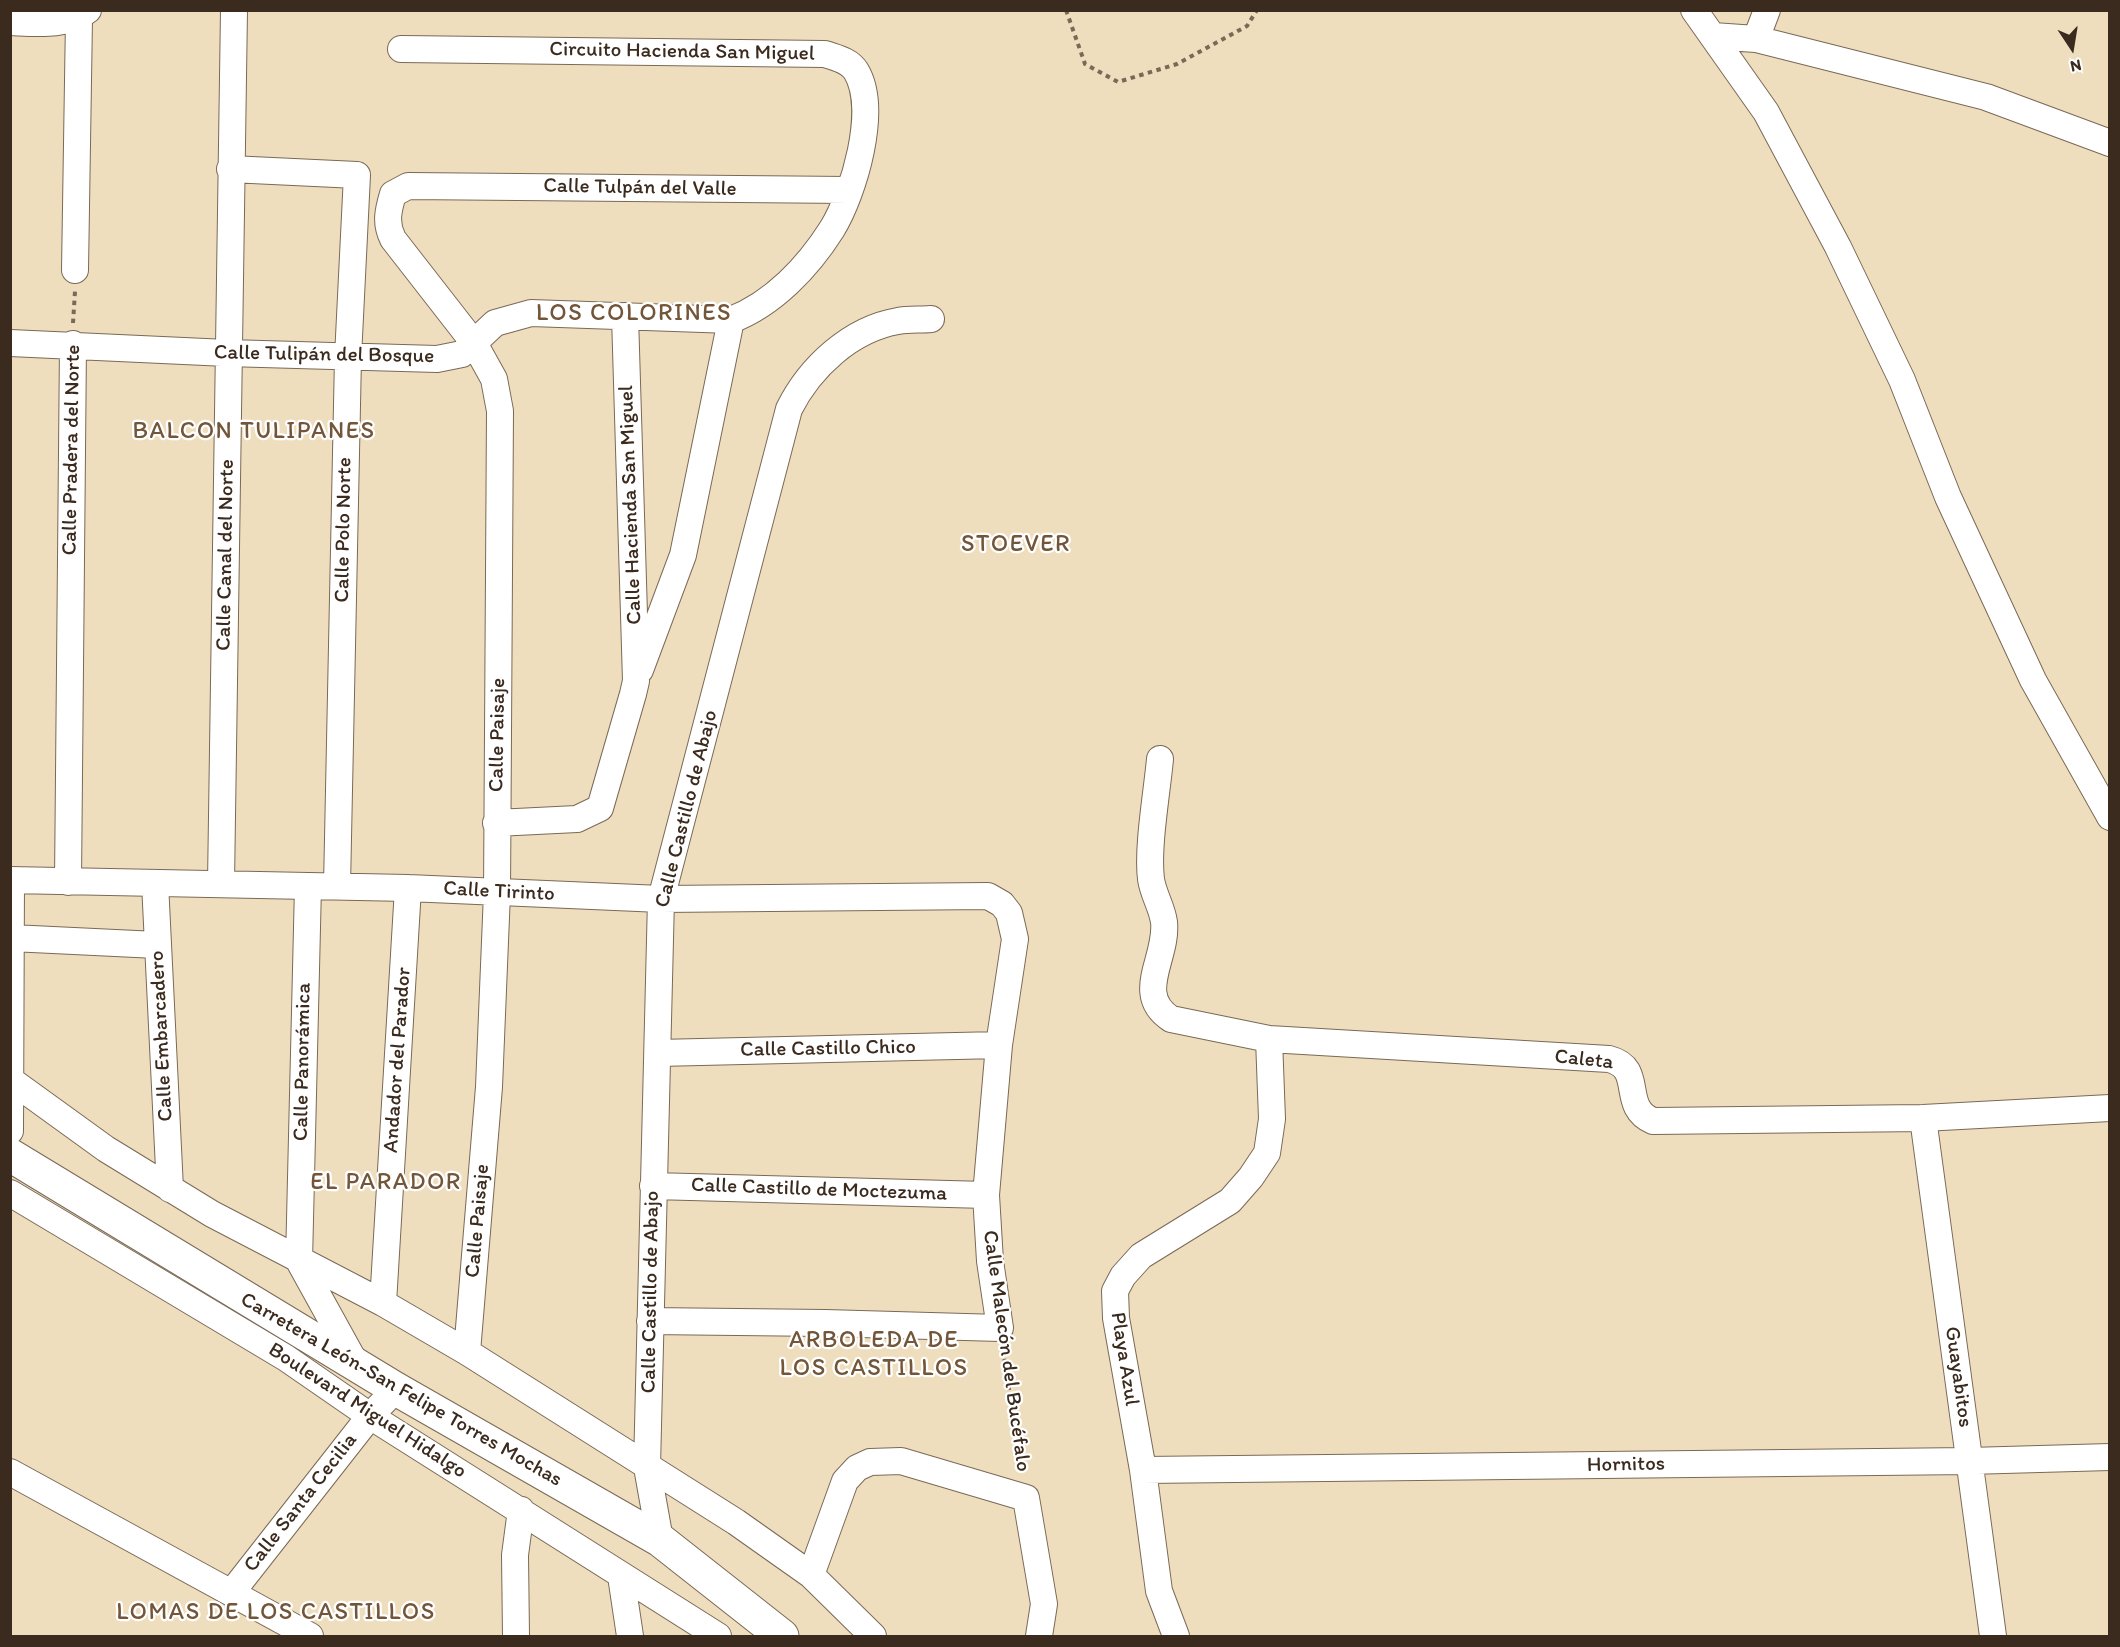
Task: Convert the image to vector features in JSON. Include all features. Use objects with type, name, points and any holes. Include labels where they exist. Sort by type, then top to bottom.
[{"type":"main road","name":"Carretera León-San Felipe Torres Mochas","points":[[10,1155],[357,1366],[660,1540],[782,1636]]},
{"type":"street","name":"Calle Canal del Norte","points":[[221,884],[227,353],[234,10]]},
{"type":"street","points":[[1694,10],[1766,112],[1838,247],[1902,380],[1948,497],[2033,680],[2109,817]]},
{"type":"street","points":[[1756,39],[1767,10]]},
{"type":"street","points":[[10,22],[55,22],[83,14],[75,270]]},
{"type":"street","points":[[1713,36],[1756,39],[1986,97],[2109,143]]},
{"type":"street","name":"Circuito Hacienda San Miguel","points":[[401,49],[825,54],[850,65],[865,90],[865,121],[858,160],[833,227],[811,257],[754,311],[731,320]]},
{"type":"street","name":"Calle Polo Norte","points":[[230,169],[357,175],[348,357],[338,886]]},
{"type":"street","name":"Calle Tulpán del Valle","points":[[432,185],[848,190]]},
{"type":"street","name":"Calle Paisaje","points":[[432,185],[408,186],[393,194],[387,213],[389,231],[469,336],[494,379],[500,411],[496,893],[489,1087],[466,1352]]},
{"type":"street","name":"Calle Tulipán del Bosque","points":[[10,343],[73,344],[227,353],[437,359],[462,354],[469,336],[495,324],[531,313],[731,320]]},
{"type":"street","name":"Calle Hacienda San Miguel","points":[[625,316],[634,688]]},
{"type":"street","name":"Calle Castillo de Abajo","points":[[660,1540],[647,1467],[661,899],[789,409],[811,374],[849,341],[871,329],[898,321],[931,319]]},
{"type":"street","points":[[496,823],[577,819],[600,808],[634,688],[683,555],[731,320]]},
{"type":"street","name":"Calle Pradera del Norte","points":[[68,882],[73,344]]},
{"type":"street","name":"Caleta","points":[[1160,759],[1151,879],[1161,909],[1165,938],[1153,986],[1154,1001],[1160,1012],[1171,1019],[1269,1039],[1609,1059],[1621,1062],[1629,1071],[1635,1106],[1642,1116],[1653,1121],[1923,1118],[2109,1108]]},
{"type":"street","points":[[10,1131],[12,1081],[11,880]]},
{"type":"street","name":"Calle Tirinto","points":[[11,880],[408,888],[661,899],[988,896]]},
{"type":"street","name":"Calle Embarcadero","points":[[155,883],[170,1189]]},
{"type":"street","name":"Calle Panorámica","points":[[298,1261],[308,886]]},
{"type":"street","name":"Andador del Parador","points":[[383,1303],[408,888]]},
{"type":"street","name":"Calle Malecón del Bucéfalo","points":[[988,896],[1002,904],[1009,913],[1016,939],[999,1045],[986,1195],[990,1261],[1000,1328]]},
{"type":"street","points":[[11,938],[157,945]]},
{"type":"street","name":"Playa Azul","points":[[1176,1636],[1159,1591],[1143,1470],[1116,1318],[1115,1292],[1124,1276],[1142,1256],[1230,1201],[1251,1177],[1267,1153],[1272,1119],[1269,1039]]},
{"type":"street","name":"Calle Castillo Chico","points":[[658,1053],[999,1045]]},
{"type":"street","points":[[12,1081],[106,1149],[170,1189],[298,1261],[383,1303],[466,1352],[736,1522],[811,1575],[873,1636]]},
{"type":"street","name":"Guayabitos","points":[[1923,1118],[1993,1636]]},
{"type":"street","name":"Calle Castillo de Moctezuma","points":[[653,1186],[986,1195]]},
{"type":"street","name":"Boulevard Miguel Hidalgo","points":[[10,1193],[286,1358],[370,1416],[718,1636]]},
{"type":"street","points":[[298,1261],[357,1366]]},
{"type":"street","points":[[651,1321],[1000,1328]]},
{"type":"street","name":"Calle Santa Cecilia","points":[[232,1592],[370,1416],[396,1389]]},
{"type":"street","name":"Hornitos","points":[[1143,1470],[1970,1461],[2109,1457]]},
{"type":"street","points":[[811,1575],[845,1481],[857,1468],[870,1462],[901,1461],[1026,1498]]},
{"type":"street","points":[[10,1472],[310,1636]]},
{"type":"street","name":"Calle Malecón del Bucéfalo","points":[[1026,1498],[1044,1604],[1039,1636]]},
{"type":"street","points":[[516,1636],[515,1555],[521,1510]]},
{"type":"street","points":[[621,1576],[630,1636]]},
{"type":"path","points":[[1066,10],[1085,64],[1118,82],[1178,64],[1247,26],[1257,10]]},
{"type":"path","name":"Calle Pradera del Norte","points":[[73,344],[75,270]]},
{"type":"path","name":"Calle Malecón del Bucéfalo","points":[[1000,1328],[1026,1498]]},
{"type":"district","name":"LOS COLORINES","points":[[634,314]]},
{"type":"district","name":"BALCON TULIPANES","points":[[254,432]]},
{"type":"district","name":"STOEVER","points":[[1016,545]]},
{"type":"district","name":"EL PARADOR","points":[[386,1183]]},
{"type":"district","name":"ARBOLEDA DE LOS CASTILLOS","points":[[874,1355]]},
{"type":"district","name":"LOMAS DE LOS CASTILLOS","points":[[276,1613]]}]
